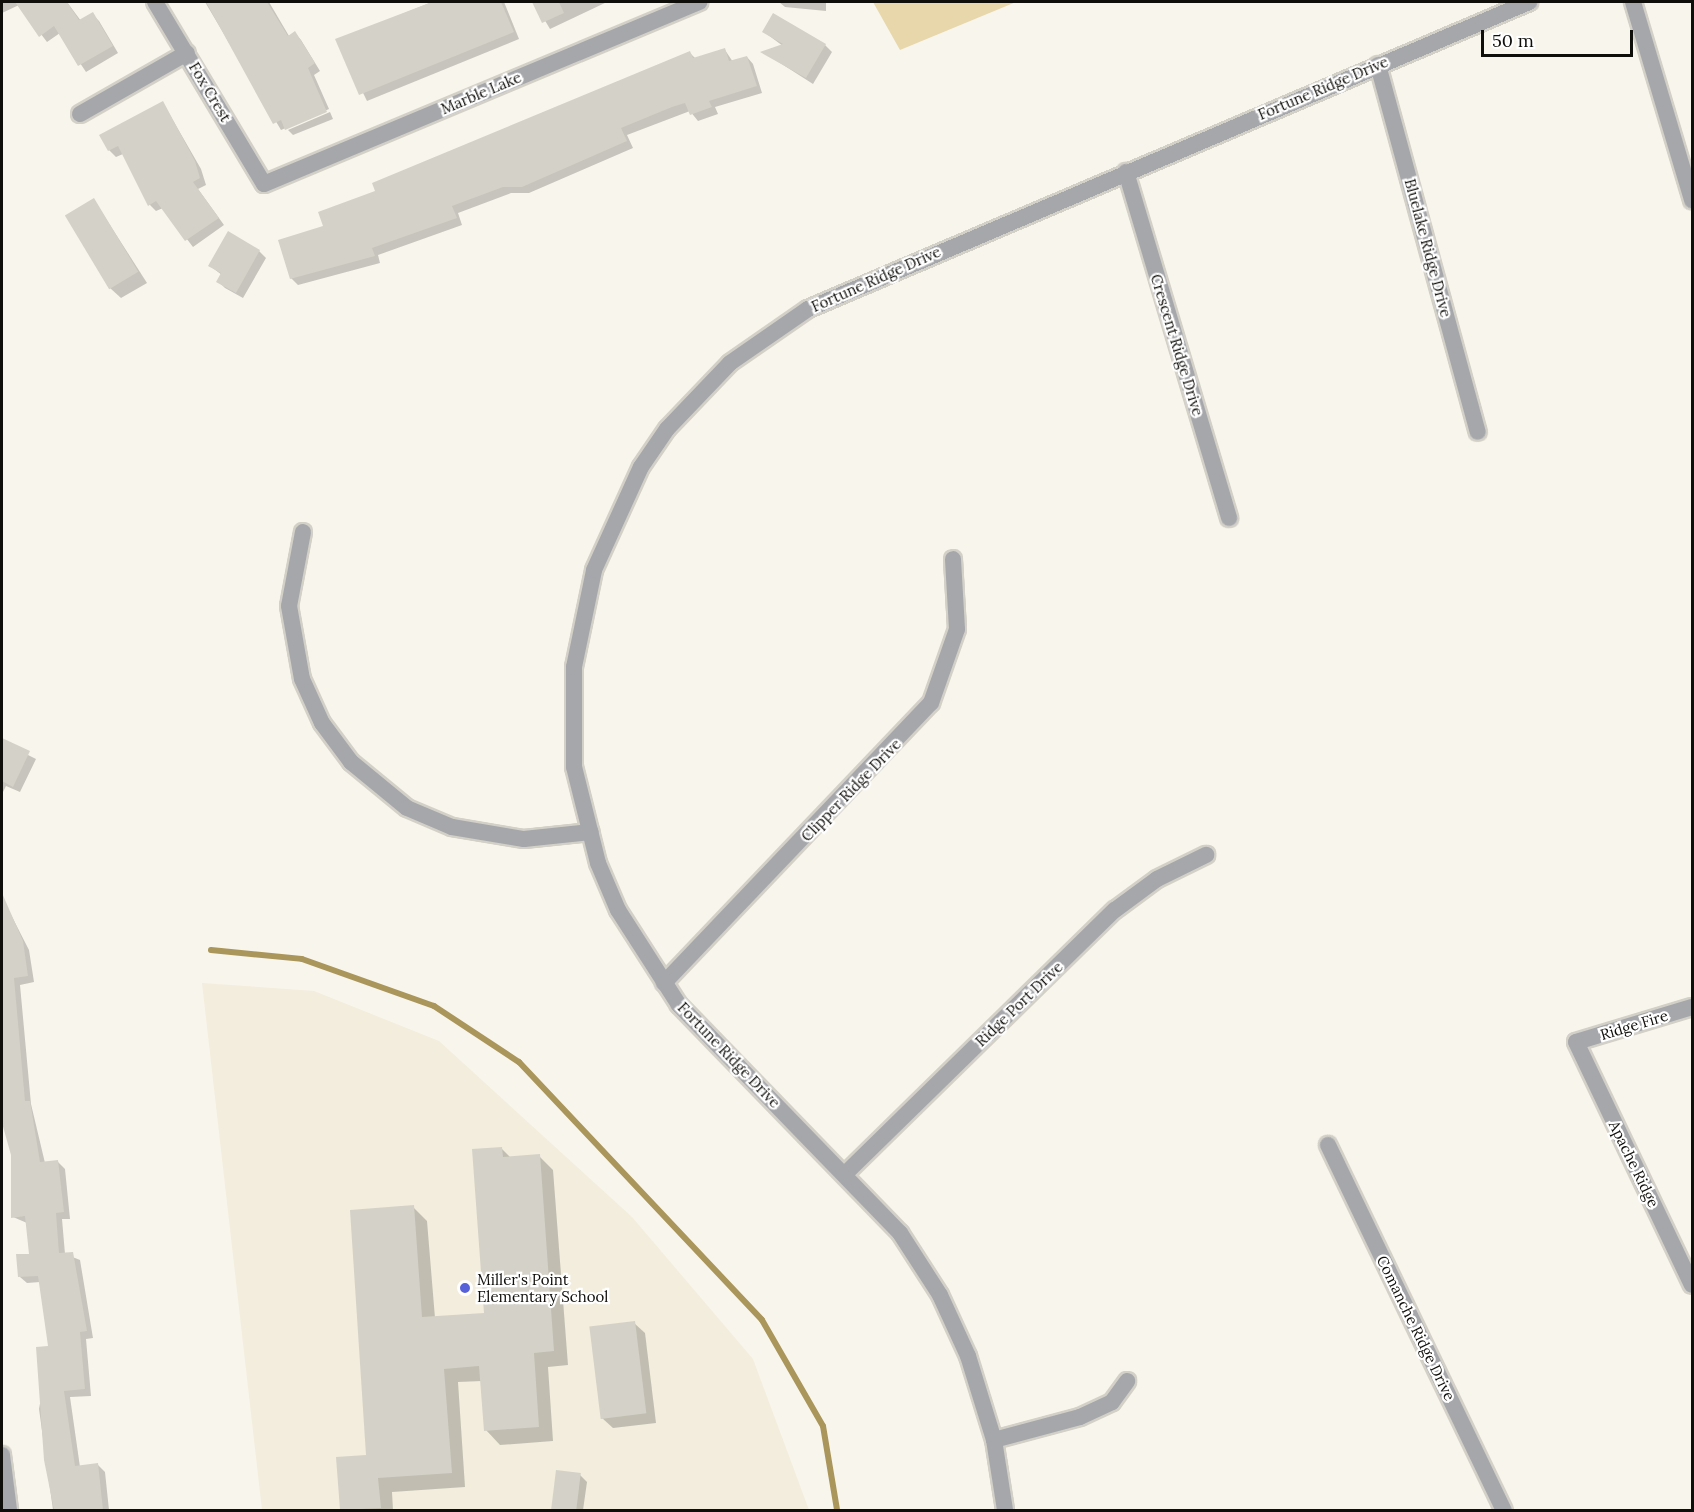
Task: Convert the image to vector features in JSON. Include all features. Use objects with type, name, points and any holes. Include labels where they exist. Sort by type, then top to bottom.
[{"type":"street","name":"Fox Crest","points":[[154,2],[188,53],[264,184]]},
{"type":"street","name":"Marble Lake","points":[[264,184],[699,2]]},
{"type":"street","name":"Fortune Ridge Drive","points":[[1005,1510],[994,1440],[972,1367],[940,1295],[900,1233],[846,1173],[706,1034],[664,983],[618,910],[591,832],[574,767],[571,717],[581,617],[612,523],[667,429],[730,363],[808,309],[1529,2]]},
{"type":"street","points":[[1633,2],[1692,200]]},
{"type":"street","points":[[80,114],[188,53]]},
{"type":"street","name":"Bluelake Ridge Drive","points":[[1378,65],[1478,432]]},
{"type":"street","name":"Crescent Ridge Drive","points":[[1126,172],[1228,518]]},
{"type":"street","points":[[303,532],[289,606],[302,679],[322,723],[351,762],[407,808],[452,827],[524,839],[591,832]]},
{"type":"street","name":"Clipper Ridge Drive","points":[[664,983],[931,704],[957,629],[953,559]]},
{"type":"street","name":"Ridge Port Drive","points":[[846,1173],[1115,910],[1157,879],[1206,855]]},
{"type":"street","name":"Ridge Fire","points":[[1576,1042],[1692,1007]]},
{"type":"street","name":"Apache Ridge","points":[[1576,1042],[1692,1285]]},
{"type":"street","name":"Comanche Ridge Drive","points":[[1328,1145],[1504,1510]]},
{"type":"street","points":[[994,1440],[1080,1417],[1112,1402],[1127,1381]]},
{"type":"street","points":[[2,1455],[4,1492],[9,1510]]},
{"type":"shaded area","points":[[873,2],[1016,2],[900,50]]},
{"type":"shaded area","name":"Miller's Point Elementary School","points":[[202,983],[314,991],[439,1041],[632,1217],[753,1359],[809,1510],[262,1510]]},
{"type":"building","points":[[15,2],[67,2],[79,20],[93,12],[113,46],[78,66],[54,26],[39,37]]},
{"type":"building","points":[[206,2],[267,2],[288,36],[295,31],[315,63],[308,68],[327,112],[285,130],[281,120],[273,124]]},
{"type":"building","points":[[432,2],[501,2],[514,32],[359,95],[335,39]]},
{"type":"building","points":[[532,2],[559,2],[564,13],[542,23]]},
{"type":"building","points":[[773,13],[826,44],[806,78],[760,52],[783,44],[762,32]]},
{"type":"building","points":[[725,48],[729,61],[747,56],[757,86],[709,101],[712,107],[690,115],[685,103],[621,128],[627,141],[522,187],[503,187],[452,206],[457,218],[372,248],[375,256],[290,279],[278,240],[323,226],[318,212],[375,191],[372,183],[690,51],[693,58]]},
{"type":"building","points":[[163,101],[195,161],[200,178],[193,182],[219,218],[185,241],[156,201],[148,206],[118,146],[108,151],[99,135]]},
{"type":"building","points":[[94,198],[138,272],[109,289],[65,216]]},
{"type":"building","points":[[228,231],[260,250],[236,293],[216,282],[221,273],[208,266]]},
{"type":"building","points":[[2,738],[30,751],[13,787],[2,781]]},
{"type":"building","points":[[2,893],[23,941],[28,976],[14,978],[25,1101],[30,1101],[40,1162],[58,1160],[64,1212],[56,1213],[59,1253],[73,1252],[87,1331],[80,1332],[85,1389],[64,1391],[75,1466],[98,1463],[103,1510],[54,1510],[44,1460],[36,1347],[48,1346],[38,1276],[18,1277],[16,1254],[29,1254],[25,1216],[11,1218],[11,1155],[2,1123]]},
{"type":"building","points":[[502,1147],[503,1157],[540,1154],[554,1351],[534,1353],[539,1427],[484,1431],[479,1366],[444,1369],[452,1473],[378,1478],[381,1508],[340,1510],[336,1457],[366,1455],[350,1210],[414,1205],[422,1317],[484,1313],[472,1149]]},
{"type":"building","points":[[635,1321],[646,1413],[601,1419],[589,1327]]},
{"type":"building","points":[[556,1470],[581,1473],[576,1510],[551,1510]]},
{"type":"waterway","points":[[211,950],[302,959],[434,1006],[519,1062],[762,1320],[823,1426],[837,1510]]},
{"type":"place","name":"Miller's Point Elementary School","points":[[465,1288]]}]
